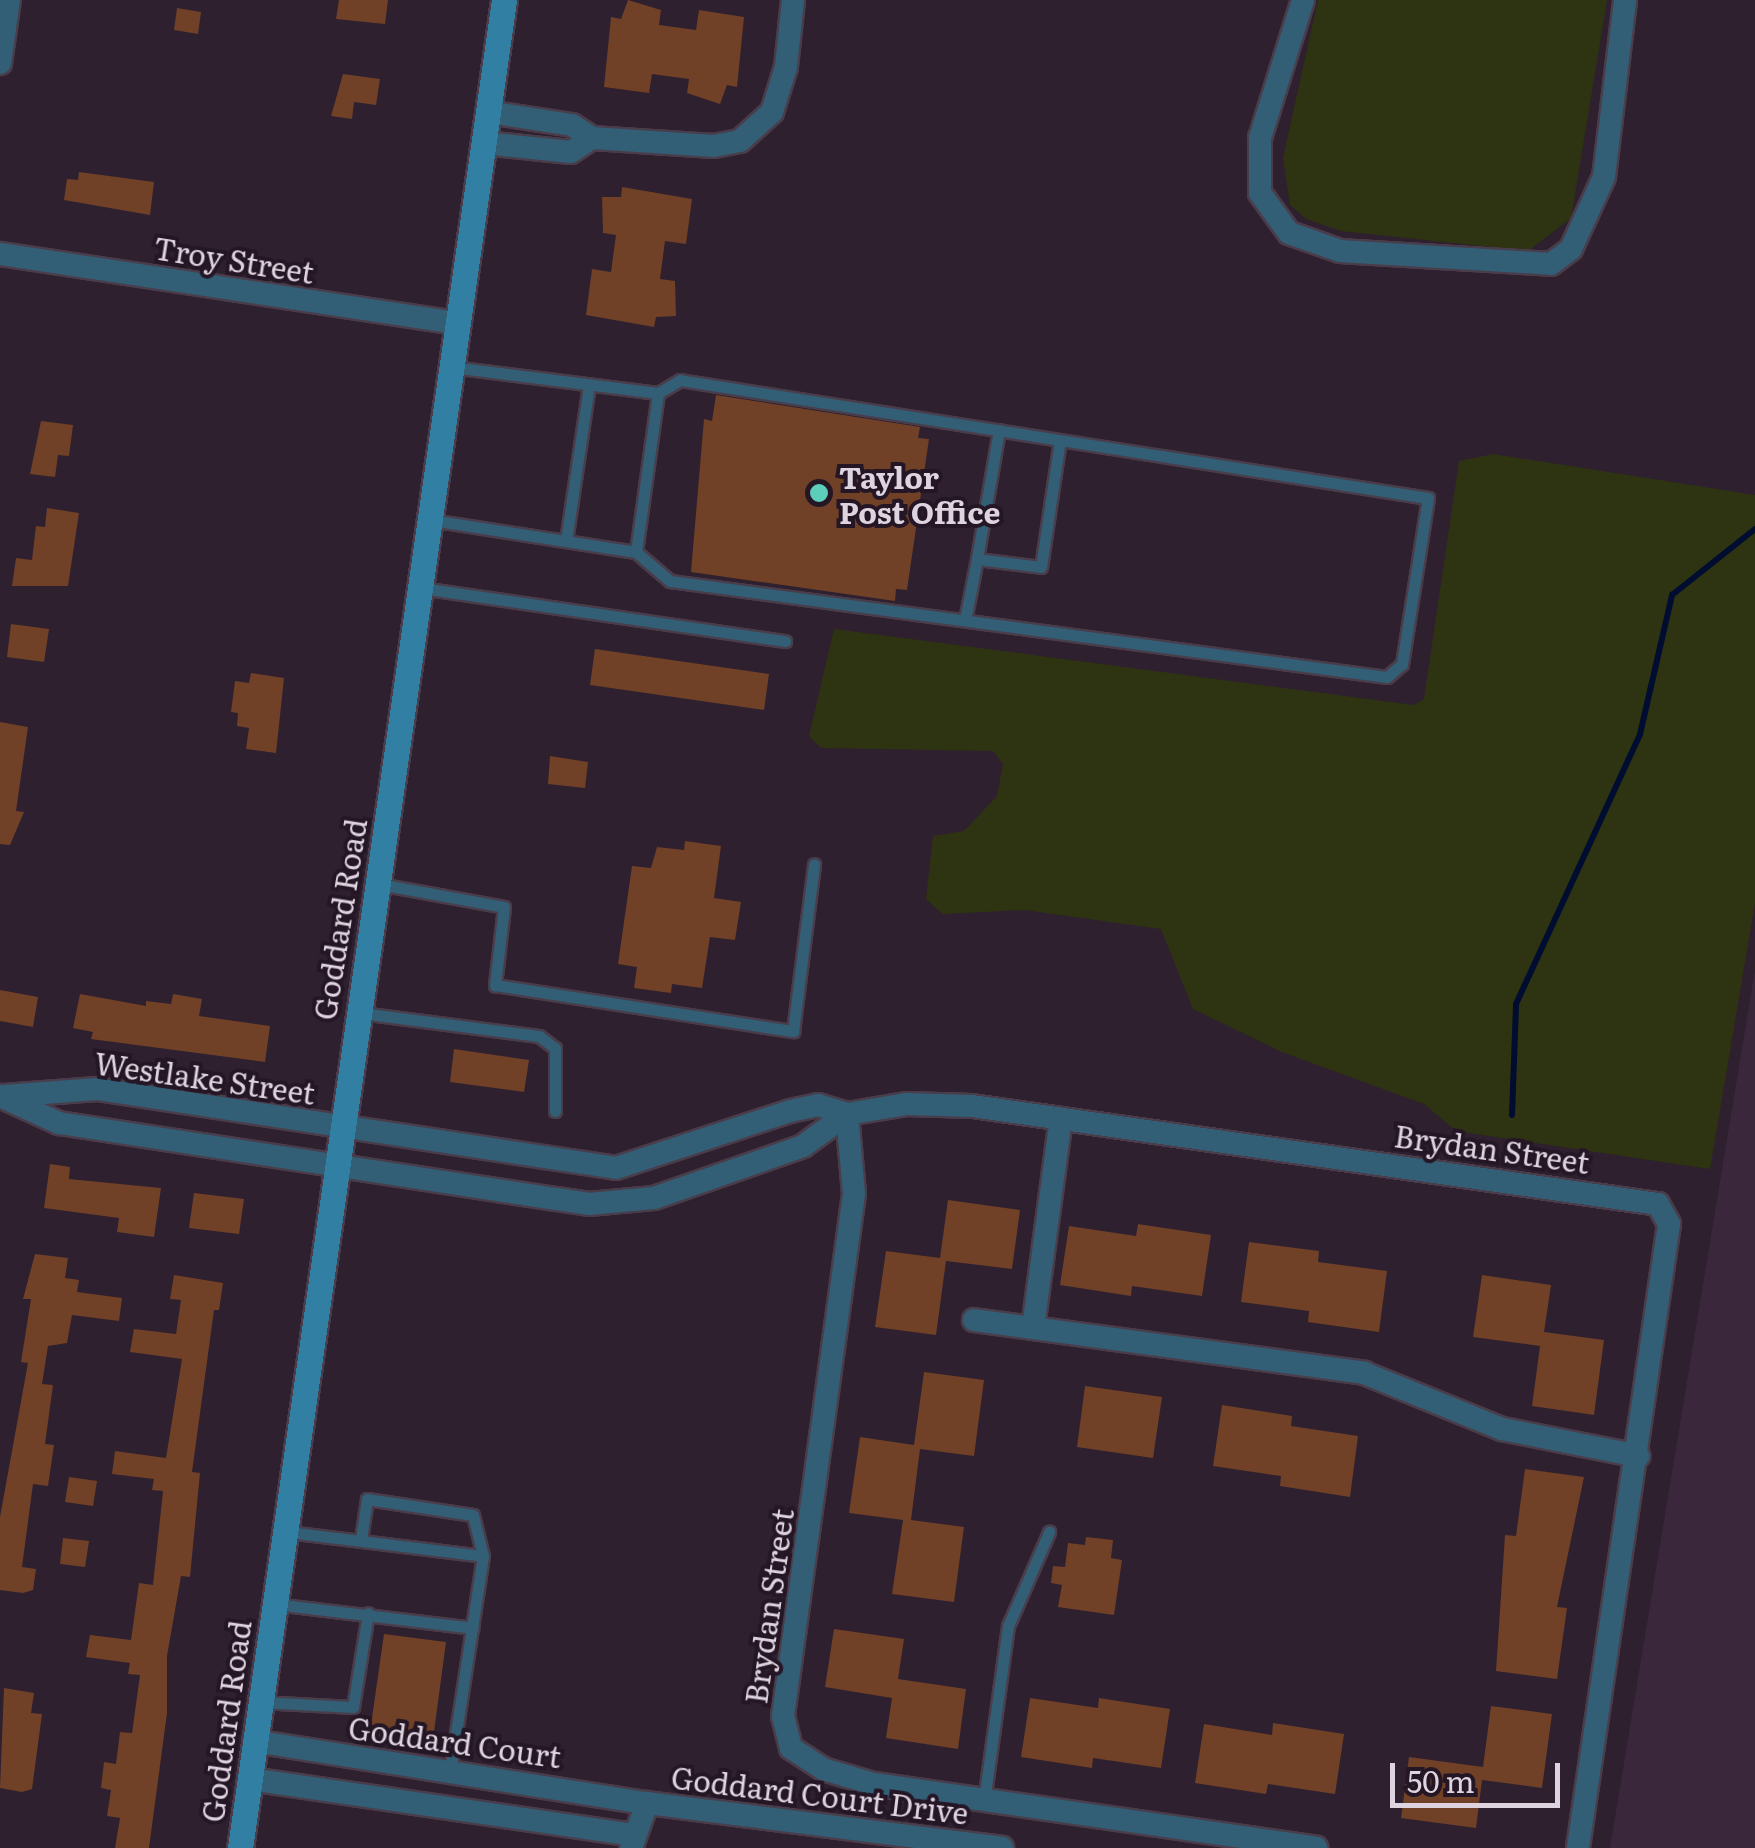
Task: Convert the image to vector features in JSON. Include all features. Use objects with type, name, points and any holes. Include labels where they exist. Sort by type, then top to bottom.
[{"type":"main road","name":"Goddard Road","points":[[240,1848],[504,0]]},
{"type":"street","points":[[0,63],[9,0]]},
{"type":"street","points":[[488,112],[572,125],[592,138],[714,146],[754,133],[772,112],[781,84],[793,0]]},
{"type":"street","points":[[1302,0],[1260,138],[1260,193],[1289,233],[1340,251],[1550,264],[1571,249],[1604,177],[1625,0]]},
{"type":"street","points":[[484,143],[571,152],[592,138]]},
{"type":"street","name":"Troy Street","points":[[0,254],[458,322]]},
{"type":"street","name":"Westlake Street","points":[[0,1097],[97,1089],[341,1128]]},
{"type":"street","name":"Westlake Street","points":[[0,1097],[59,1123],[335,1164]]},
{"type":"street","name":"Brydan Street","points":[[335,1164],[616,1205],[803,1146],[847,1114],[907,1104],[1060,1118],[1658,1204],[1668,1224],[1638,1456],[1578,1848]]},
{"type":"street","name":"Brydan Street","points":[[341,1128],[616,1168],[790,1110],[818,1105],[847,1114]]},
{"type":"street","name":"Brydan Street","points":[[847,1114],[854,1194],[784,1736],[802,1758],[823,1770],[984,1801],[1316,1848]]},
{"type":"street","points":[[1033,1328],[1060,1118]]},
{"type":"street","points":[[974,1320],[1364,1373],[1502,1429],[1638,1456]]},
{"type":"street","name":"Goddard Court","points":[[254,1741],[450,1772],[637,1826]]},
{"type":"street","points":[[250,1780],[637,1826]]},
{"type":"street","name":"Goddard Court Drive","points":[[637,1826],[1002,1848]]},
{"type":"lane","points":[[431,520],[636,552],[670,580],[1387,676],[1399,671],[1428,498],[680,380],[658,394],[452,367]]},
{"type":"lane","points":[[566,541],[588,384]]},
{"type":"lane","points":[[636,552],[658,394]]},
{"type":"lane","points":[[965,620],[1000,430]]},
{"type":"lane","points":[[977,559],[1041,567],[1060,440]]},
{"type":"lane","points":[[421,588],[784,641]]},
{"type":"lane","points":[[379,884],[504,906],[495,985],[793,1032],[814,864]]},
{"type":"lane","points":[[357,1012],[539,1036],[555,1048],[554,1112]]},
{"type":"lane","points":[[361,1539],[366,1499],[473,1516],[484,1556],[450,1772]]},
{"type":"lane","points":[[288,1532],[484,1556]]},
{"type":"lane","points":[[984,1801],[1008,1626],[1049,1532]]},
{"type":"lane","points":[[275,1604],[474,1628]]},
{"type":"lane","points":[[260,1702],[353,1706],[368,1613]]},
{"type":"shaded area","points":[[1755,970],[1755,1848],[1610,1848]]},
{"type":"green space","points":[[1318,0],[1607,0],[1571,218],[1528,251],[1341,231],[1306,219],[1290,205],[1283,158]]},
{"type":"green space","points":[[1493,454],[1755,495],[1755,903],[1710,1169],[1456,1131],[1424,1104],[1282,1052],[1193,1009],[1161,929],[1025,910],[943,914],[926,899],[933,836],[964,831],[997,796],[1003,764],[993,751],[821,748],[809,736],[834,629],[1414,705],[1424,699],[1459,461]]},
{"type":"building","points":[[339,0],[388,0],[385,24],[336,19]]},
{"type":"building","points":[[628,0],[661,10],[659,25],[696,30],[699,10],[744,17],[737,87],[727,85],[720,104],[687,93],[689,79],[652,74],[649,93],[604,87],[611,17],[621,19]]},
{"type":"building","points":[[177,8],[201,12],[198,34],[174,30]]},
{"type":"building","points":[[343,74],[380,79],[376,105],[354,102],[352,119],[331,116]]},
{"type":"building","points":[[79,172],[154,182],[150,215],[64,200],[67,179],[78,180]]},
{"type":"building","points":[[622,187],[692,199],[686,244],[665,241],[660,279],[675,281],[676,316],[656,317],[654,327],[586,315],[592,269],[611,272],[616,235],[603,233],[602,197],[621,197]]},
{"type":"building","points":[[716,395],[920,427],[918,438],[929,439],[907,590],[896,589],[895,601],[691,572],[704,419],[712,421]]},
{"type":"building","points":[[41,421],[73,425],[69,456],[58,455],[55,477],[30,474]]},
{"type":"building","points":[[47,508],[79,513],[68,586],[12,586],[16,558],[32,560],[36,526],[45,527]]},
{"type":"building","points":[[11,624],[49,629],[44,662],[7,657]]},
{"type":"building","points":[[595,649],[769,674],[764,710],[590,685]]},
{"type":"building","points":[[251,673],[284,678],[276,753],[246,749],[249,728],[237,726],[238,713],[231,712],[235,681],[249,683]]},
{"type":"building","points":[[0,722],[28,727],[16,811],[24,812],[10,845],[0,844]]},
{"type":"building","points":[[550,756],[588,762],[585,788],[548,784]]},
{"type":"building","points":[[685,841],[721,846],[714,898],[741,902],[735,940],[710,937],[702,988],[672,984],[671,993],[634,988],[637,967],[618,964],[632,866],[651,868],[657,847],[684,850]]},
{"type":"building","points":[[0,990],[38,997],[33,1027],[0,1021]]},
{"type":"building","points":[[80,994],[146,1006],[146,1001],[171,1004],[173,994],[202,999],[199,1016],[270,1026],[265,1062],[91,1039],[93,1032],[73,1028]]},
{"type":"building","points":[[454,1049],[529,1060],[524,1092],[450,1082]]},
{"type":"building","points":[[50,1164],[70,1167],[69,1179],[161,1188],[154,1237],[117,1232],[119,1218],[44,1208]]},
{"type":"building","points":[[194,1193],[244,1199],[239,1234],[189,1228]]},
{"type":"building","points":[[948,1200],[1020,1210],[1012,1269],[946,1261],[936,1335],[875,1327],[886,1251],[940,1258]]},
{"type":"building","points":[[1138,1224],[1211,1235],[1202,1296],[1132,1286],[1131,1296],[1060,1285],[1069,1226],[1136,1236]]},
{"type":"building","points":[[1249,1242],[1319,1251],[1318,1262],[1387,1271],[1379,1332],[1308,1322],[1309,1311],[1241,1302]]},
{"type":"building","points":[[35,1254],[68,1258],[65,1278],[79,1280],[77,1292],[122,1298],[119,1321],[72,1315],[67,1343],[48,1346],[42,1384],[53,1385],[45,1444],[54,1445],[48,1486],[33,1484],[22,1567],[36,1569],[33,1590],[23,1593],[0,1590],[0,1517],[28,1363],[21,1362],[31,1299],[23,1299]]},
{"type":"building","points":[[174,1275],[223,1283],[219,1310],[214,1310],[192,1472],[200,1473],[190,1577],[181,1576],[167,1656],[167,1713],[149,1848],[115,1848],[120,1818],[107,1816],[111,1790],[101,1788],[104,1762],[116,1764],[120,1732],[132,1733],[140,1675],[128,1674],[130,1663],[86,1657],[90,1635],[131,1640],[139,1583],[153,1585],[163,1491],[152,1490],[154,1479],[112,1474],[115,1451],[166,1458],[182,1359],[130,1352],[134,1329],[176,1334],[181,1300],[170,1299]]},
{"type":"building","points":[[1482,1275],[1551,1285],[1544,1332],[1604,1340],[1594,1415],[1532,1406],[1540,1346],[1473,1337]]},
{"type":"building","points":[[924,1372],[984,1380],[974,1456],[920,1449],[911,1520],[964,1527],[954,1602],[892,1594],[903,1520],[849,1513],[860,1437],[914,1445]]},
{"type":"building","points":[[1085,1386],[1162,1397],[1153,1458],[1077,1447]]},
{"type":"building","points":[[1222,1405],[1292,1416],[1291,1426],[1358,1436],[1350,1497],[1280,1486],[1281,1476],[1213,1466]]},
{"type":"building","points":[[1525,1469],[1584,1477],[1557,1607],[1567,1608],[1557,1679],[1496,1671],[1505,1535],[1516,1536]]},
{"type":"building","points":[[69,1477],[97,1481],[93,1506],[65,1502]]},
{"type":"building","points":[[1086,1537],[1113,1540],[1111,1558],[1122,1560],[1114,1615],[1058,1607],[1062,1585],[1051,1583],[1053,1566],[1065,1567],[1068,1543],[1085,1545]]},
{"type":"building","points":[[63,1538],[89,1541],[85,1567],[60,1564]]},
{"type":"building","points":[[834,1629],[904,1639],[898,1679],[966,1689],[958,1749],[886,1738],[892,1698],[825,1687]]},
{"type":"building","points":[[384,1634],[446,1642],[432,1747],[369,1739]]},
{"type":"building","points":[[4,1688],[34,1693],[31,1713],[42,1714],[32,1789],[22,1792],[0,1788]]},
{"type":"building","points":[[1030,1698],[1098,1708],[1099,1698],[1170,1709],[1161,1768],[1093,1758],[1092,1768],[1021,1757]]},
{"type":"building","points":[[1491,1706],[1552,1714],[1542,1788],[1482,1780],[1476,1828],[1401,1818],[1409,1757],[1483,1767]]},
{"type":"building","points":[[1273,1723],[1344,1734],[1335,1794],[1268,1784],[1266,1794],[1195,1783],[1204,1724],[1272,1735]]},
{"type":"waterway","points":[[1512,1115],[1516,1004],[1640,734],[1672,595],[1755,529]]},
{"type":"place","name":"Taylor Post Office","points":[[819,493]]}]
